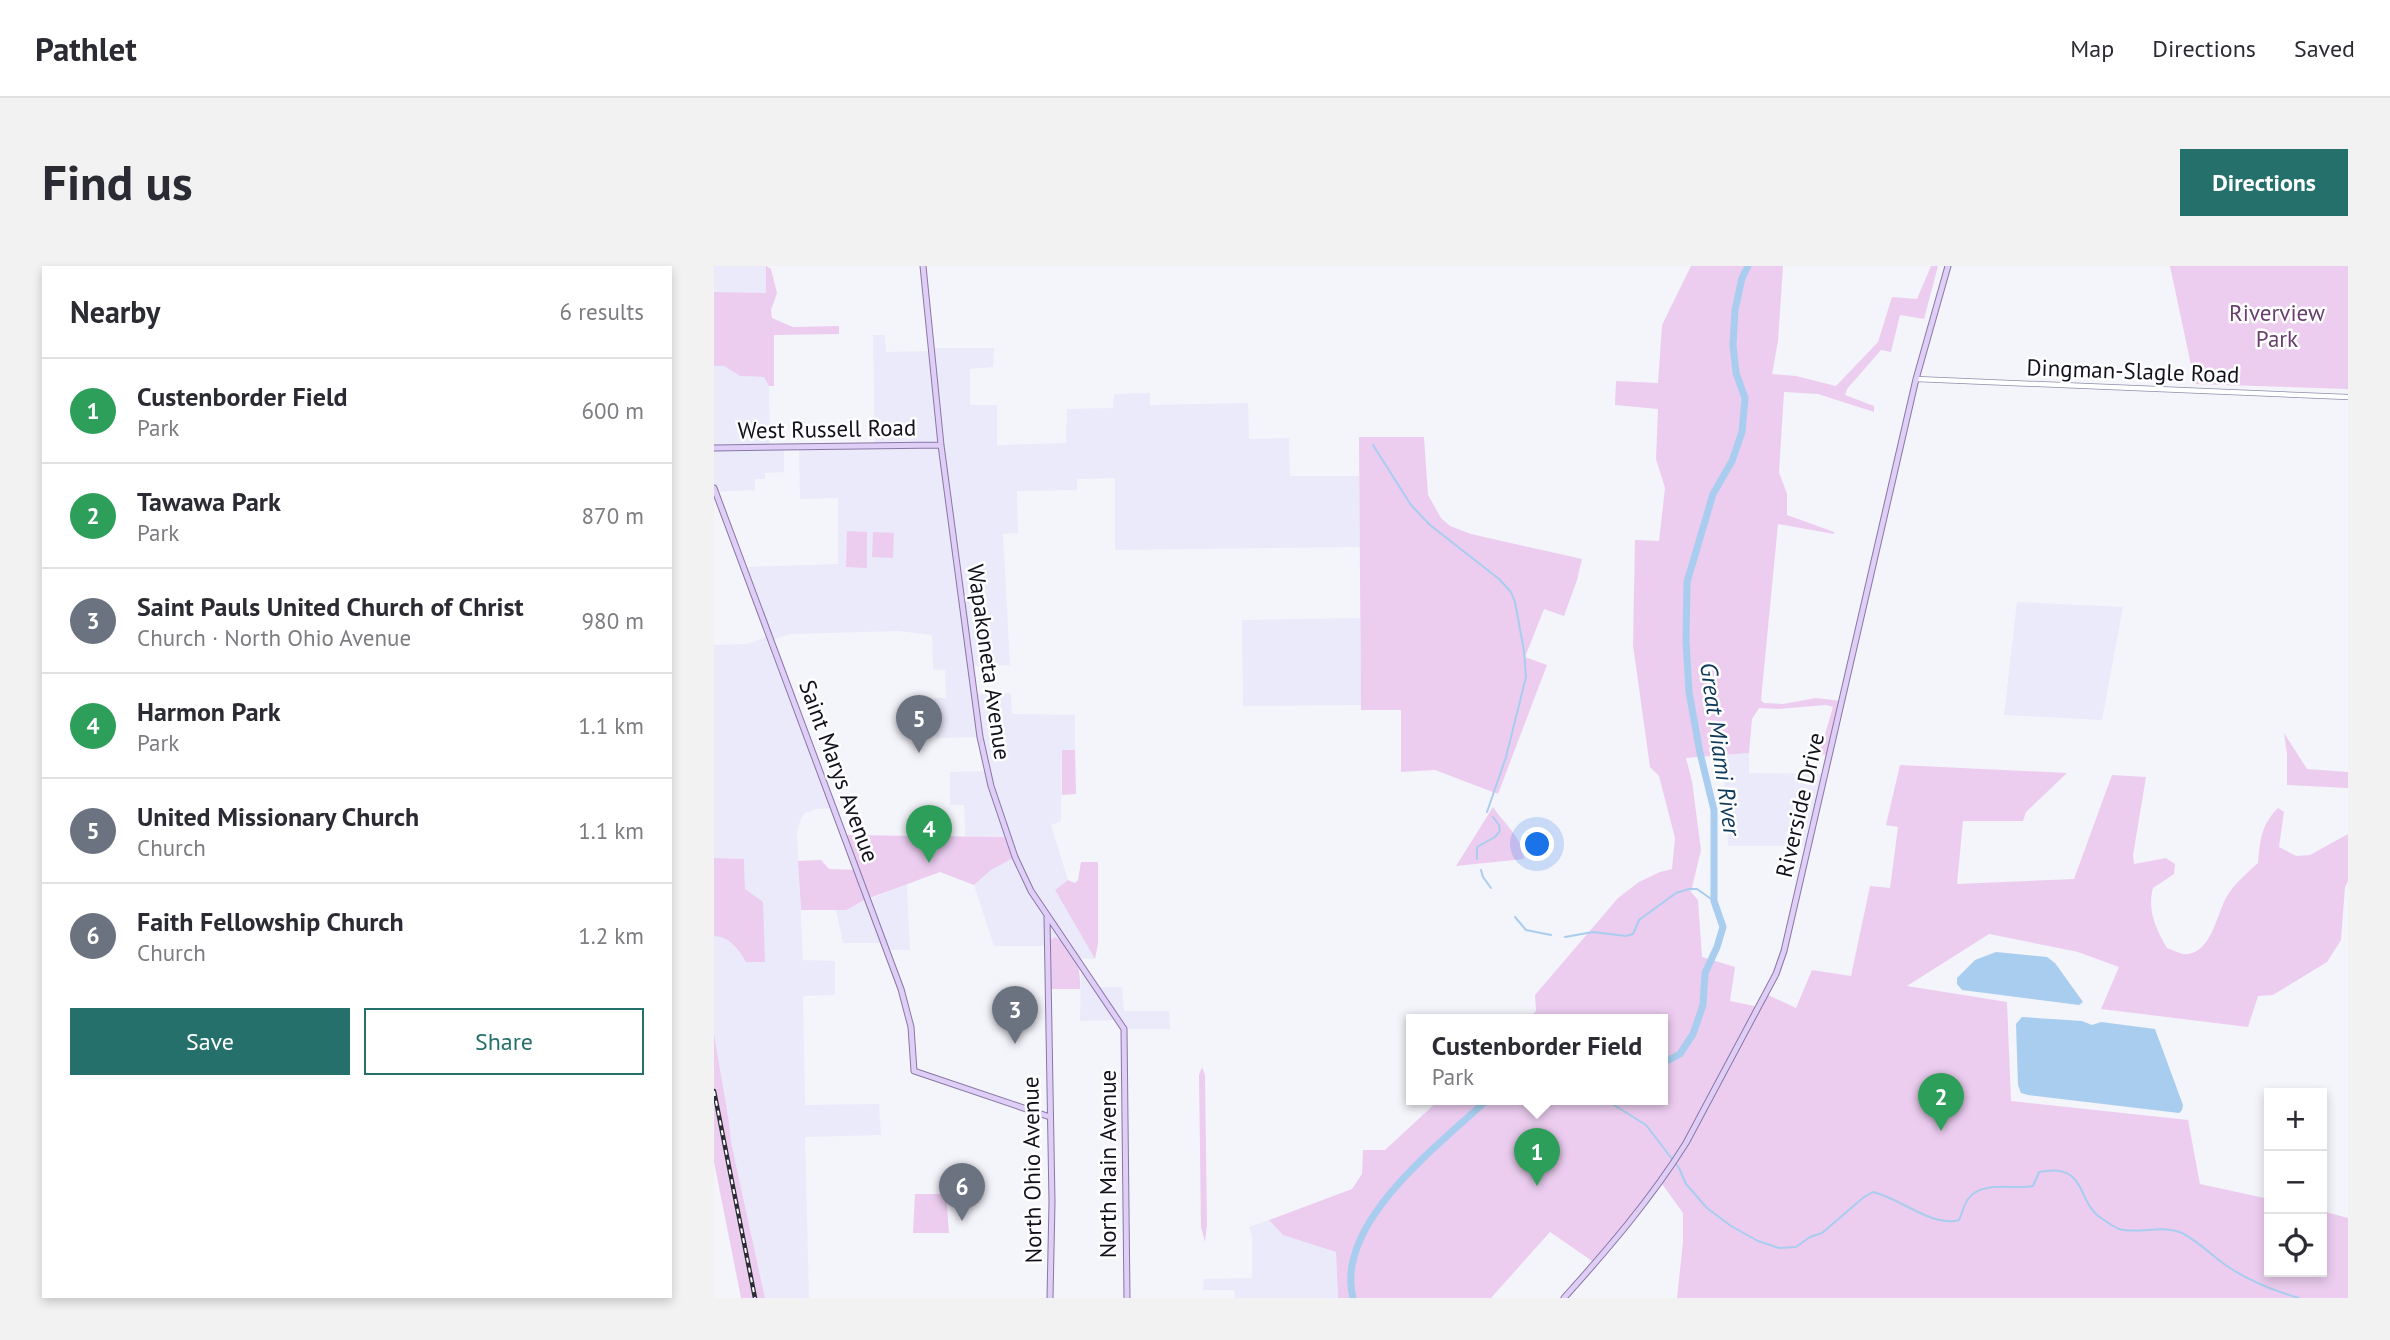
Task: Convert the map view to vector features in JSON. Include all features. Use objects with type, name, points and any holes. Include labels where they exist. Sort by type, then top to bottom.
[{"type":"main road","name":"Wapakoneta Avenue","points":[[923,266],[941,445],[978,726],[995,804],[1031,891],[1124,1029]]},
{"type":"main road","name":"Riverside Drive","points":[[1564,1298],[1599,1259],[1669,1169],[1686,1143],[1776,974],[1784,951],[1916,379],[1948,266]]},
{"type":"main road","name":"West Russell Road","points":[[714,448],[941,445]]},
{"type":"main road","name":"Saint Marys Avenue","points":[[714,488],[908,1010],[914,1071],[1050,1117]]},
{"type":"main road","name":"North Ohio Avenue","points":[[1047,917],[1052,1202],[1050,1298]]},
{"type":"main road","points":[[1047,946],[1050,939],[1055,937],[1065,944]]},
{"type":"main road","name":"North Main Avenue","points":[[1124,1029],[1127,1298]]},
{"type":"street","name":"Dingman-Slagle Road","points":[[1916,379],[2348,397]]},
{"type":"shaded area","points":[[714,266],[766,266],[767,293],[714,292]]},
{"type":"shaded area","points":[[873,335],[885,335],[886,352],[931,351],[931,348],[994,348],[993,367],[970,369],[970,405],[997,405],[997,445],[1066,443],[1067,409],[1113,408],[1114,394],[1150,393],[1150,405],[1248,403],[1249,439],[1289,438],[1290,476],[1359,476],[1360,547],[1115,550],[1115,478],[1077,479],[1077,490],[1017,491],[1018,533],[1003,534],[1010,665],[970,666],[974,694],[1011,693],[1012,714],[1075,715],[1075,750],[1062,750],[1061,821],[1051,825],[1068,880],[1055,890],[1095,959],[1075,958],[1057,938],[1047,946],[994,946],[974,885],[991,870],[1007,837],[965,836],[964,805],[950,805],[950,772],[986,771],[979,737],[936,738],[934,698],[946,698],[945,670],[933,669],[932,635],[899,631],[791,634],[772,640],[833,808],[805,813],[797,832],[803,960],[835,961],[835,995],[803,996],[805,1105],[879,1104],[881,1135],[805,1137],[809,1298],[765,1298],[731,1142],[714,1034],[714,936],[720,935],[739,949],[760,902],[745,889],[744,859],[714,858],[714,645],[748,644],[770,635],[744,567],[838,564],[838,498],[800,499],[799,447],[875,446]]},
{"type":"shaded area","points":[[714,366],[724,366],[740,376],[765,377],[769,386],[770,447],[784,447],[784,472],[765,473],[765,479],[755,479],[755,490],[716,492],[714,488]]},
{"type":"shaded area","points":[[2017,602],[2123,607],[2102,720],[2004,715]]},
{"type":"shaded area","points":[[1360,618],[1361,705],[1243,706],[1242,620]]},
{"type":"shaded area","points":[[1749,753],[1749,773],[1824,774],[1807,846],[1728,846],[1727,795],[1717,756]]},
{"type":"shaded area","points":[[907,884],[910,950],[886,950],[883,943],[843,943],[836,910],[846,909]]},
{"type":"shaded area","points":[[1081,967],[1095,987],[1122,987],[1124,1011],[1169,1011],[1170,1029],[1124,1029],[1118,1020],[1080,1021]]},
{"type":"shaded area","points":[[1269,1220],[1284,1235],[1336,1252],[1338,1298],[1235,1298],[1234,1290],[1203,1290],[1204,1279],[1252,1278],[1252,1236],[1249,1227]]},
{"type":"green space","points":[[766,266],[771,269],[777,293],[771,310],[772,318],[793,327],[839,326],[839,334],[774,335],[774,386],[769,386],[764,377],[740,376],[724,366],[714,366],[714,292],[766,293]]},
{"type":"green space","points":[[1691,266],[1783,266],[1778,341],[1772,374],[1796,376],[1836,386],[1878,342],[1892,297],[1917,299],[1931,266],[1938,266],[1924,319],[1900,315],[1891,352],[1881,350],[1847,389],[1845,395],[1874,406],[1874,412],[1818,394],[1784,392],[1779,472],[1787,494],[1787,515],[1834,534],[1778,524],[1761,700],[1764,703],[1783,704],[1816,698],[1842,701],[1829,755],[1819,754],[1833,707],[1826,705],[1759,708],[1752,719],[1749,753],[1686,758],[1692,781],[1701,850],[1691,892],[1698,900],[1702,957],[1735,967],[1730,1001],[1759,1007],[1766,994],[1796,1008],[1812,970],[1851,976],[1870,886],[1890,888],[1898,827],[1886,825],[1900,765],[2067,773],[2026,812],[2023,821],[1963,821],[1957,884],[2074,879],[2112,775],[2146,777],[2133,855],[2134,864],[2166,858],[2175,864],[2174,874],[2153,888],[2151,904],[2156,926],[2167,948],[2183,954],[2203,946],[2227,896],[2237,882],[2258,863],[2265,827],[2278,808],[2284,812],[2279,847],[2296,856],[2310,855],[2348,834],[2348,881],[2345,887],[2341,940],[2327,962],[2273,995],[2258,996],[2248,1027],[2101,1009],[2119,967],[2078,952],[1989,934],[1907,986],[2007,1002],[2011,1101],[2188,1120],[2200,1184],[2264,1198],[2264,1277],[2327,1277],[2327,1212],[2348,1218],[2348,1298],[1677,1298],[1683,1213],[1660,1181],[1595,1263],[1550,1232],[1491,1298],[1338,1298],[1336,1252],[1283,1235],[1269,1220],[1352,1189],[1362,1174],[1363,1150],[1385,1150],[1434,1105],[1668,1105],[1668,1014],[1533,1014],[1536,1011],[1535,995],[1618,898],[1639,882],[1672,869],[1675,838],[1659,776],[1650,767],[1633,645],[1635,540],[1659,541],[1665,488],[1656,459],[1658,409],[1615,405],[1616,381],[1658,383],[1662,325]]},
{"type":"green space","name":"Riverview Park","points":[[2170,266],[2348,266],[2348,389],[2195,384]]},
{"type":"green space","points":[[1359,437],[1424,437],[1428,495],[1441,518],[1450,526],[1471,534],[1582,559],[1564,616],[1544,609],[1525,657],[1547,665],[1498,794],[1435,770],[1401,772],[1401,710],[1361,710]]},
{"type":"green space","points":[[847,531],[867,532],[867,568],[846,567]]},
{"type":"green space","points":[[873,532],[894,533],[893,558],[872,557]]},
{"type":"green space","points":[[2284,733],[2307,769],[2348,772],[2348,788],[2287,785]]},
{"type":"green space","points":[[1062,750],[1075,750],[1076,794],[1062,795]]},
{"type":"green space","points":[[1493,807],[1517,838],[1524,859],[1456,866]]},
{"type":"green space","points":[[843,835],[1007,837],[1015,857],[991,870],[974,885],[940,872],[867,899],[846,910],[801,910],[798,861],[821,860],[829,869],[856,870]]},
{"type":"green space","points":[[714,858],[744,859],[745,889],[763,902],[765,962],[746,962],[733,944],[714,936]]},
{"type":"green space","points":[[1081,862],[1098,862],[1098,944],[1095,959],[1055,890],[1068,880],[1075,883],[1078,880]]},
{"type":"green space","points":[[1055,937],[1068,947],[1076,959],[1080,989],[1047,989],[1049,941]]},
{"type":"green space","points":[[714,1034],[731,1142],[765,1298],[741,1298],[714,1162]]},
{"type":"green space","points":[[1202,1067],[1205,1075],[1205,1242],[1201,1227],[1199,1075]]},
{"type":"green space","points":[[915,1194],[946,1194],[949,1233],[913,1233]]},
{"type":"water","points":[[1996,952],[2047,957],[2055,963],[2083,1002],[2079,1005],[1962,990],[1957,984],[1957,978],[1975,960]]},
{"type":"water","points":[[2022,1017],[2082,1021],[2092,1025],[2101,1022],[2155,1029],[2183,1105],[2182,1110],[2179,1113],[2021,1093],[2018,1085],[2016,1024]]},
{"type":"waterway","name":"Great Miami River","points":[[1668,1060],[1680,1054],[1693,1034],[1703,1005],[1705,973],[1723,927],[1714,901],[1714,810],[1689,692],[1687,582],[1713,494],[1732,461],[1742,432],[1745,398],[1736,373],[1733,345],[1735,310],[1742,278],[1748,266]]},
{"type":"waterway","points":[[1373,445],[1411,505],[1430,525],[1499,579],[1511,592],[1515,602],[1526,677],[1506,757],[1487,812]]},
{"type":"waterway","points":[[1477,859],[1477,847],[1500,831],[1493,817]]},
{"type":"waterway","points":[[1481,870],[1491,888]]},
{"type":"waterway","points":[[1565,937],[1593,932],[1626,936],[1633,934],[1639,920],[1676,893],[1689,889],[1697,889],[1714,901]]},
{"type":"waterway","points":[[1515,917],[1526,930],[1551,935]]},
{"type":"waterway","name":"Great Miami River","points":[[1353,1298],[1351,1270],[1359,1242],[1374,1214],[1418,1163],[1481,1105]]},
{"type":"waterway","points":[[1614,1105],[1646,1125],[1679,1168],[1686,1184],[1707,1208],[1731,1226],[1758,1241],[1779,1248],[1796,1247],[1810,1237],[1822,1233],[1873,1192],[1938,1220],[1959,1220],[1964,1206],[1974,1193],[1989,1188],[2033,1186],[2039,1172],[2055,1170],[2074,1178],[2093,1211],[2115,1227],[2131,1231],[2168,1230],[2182,1233],[2246,1278],[2299,1298]]},
{"type":"railway","points":[[714,1091],[755,1298]]},
{"type":"place","name":"United Missionary Church","points":[[919,753]]},
{"type":"place","name":"Harmon Park","points":[[929,863]]},
{"type":"place","name":"Saint Pauls United Church of Christ","points":[[1015,1044]]},
{"type":"place","name":"Tawawa Park","points":[[1941,1131]]},
{"type":"place","name":"Custenborder Field","points":[[1537,1186]]},
{"type":"place","name":"Faith Fellowship Church","points":[[962,1221]]}]
